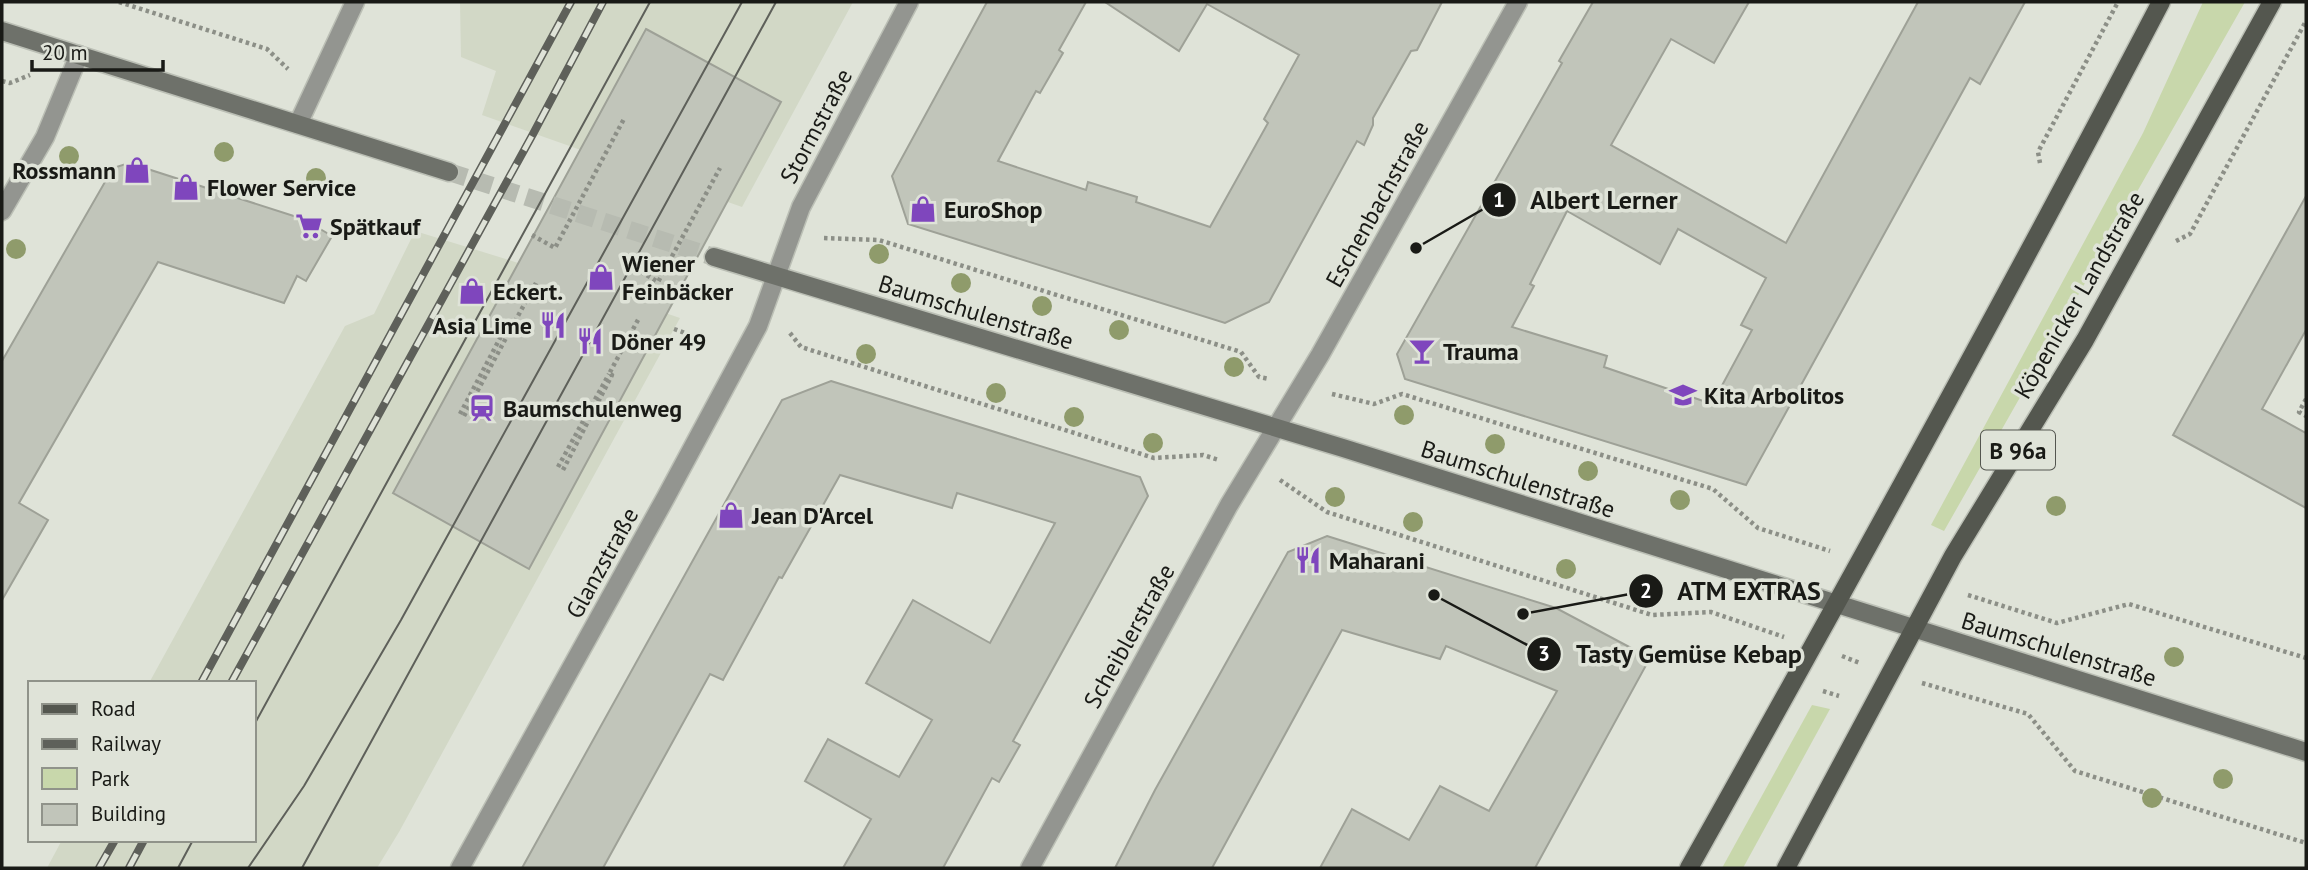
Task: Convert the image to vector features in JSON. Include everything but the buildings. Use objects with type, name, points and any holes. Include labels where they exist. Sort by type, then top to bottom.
[{"type":"main road","points":[[1689,868],[2051,212],[2161,2]]},
{"type":"main road","name":"Köpenicker Landstraße","points":[[1786,868],[1960,544],[2085,340],[2272,2]]},
{"type":"main road","points":[[2,31],[449,172]]},
{"type":"main road","name":"Baumschulenstraße","points":[[714,257],[1276,428],[2306,752]]},
{"type":"street","points":[[298,124],[355,2]]},
{"type":"street","name":"Stormstraße","points":[[776,277],[801,208],[909,2]]},
{"type":"street","name":"Eschenbachstraße","points":[[1276,428],[1320,355],[1518,2]]},
{"type":"street","points":[[2,211],[45,137],[79,55]]},
{"type":"street","name":"Glanzstraße","points":[[460,868],[660,509],[758,326],[776,277]]},
{"type":"street","name":"Scheiblerstraße","points":[[1030,868],[1229,505],[1276,428]]},
{"type":"path","points":[[119,2],[267,49]]},
{"type":"path","points":[[2123,270],[2190,234],[2306,21]]},
{"type":"path","points":[[532,235],[555,248],[625,117]]},
{"type":"path","points":[[635,268],[658,282],[720,168]]},
{"type":"path","points":[[822,238],[879,240],[1241,352],[1259,377]]},
{"type":"path","points":[[600,275],[606,265]]},
{"type":"path","points":[[462,415],[536,283]]},
{"type":"path","points":[[560,469],[639,318]]},
{"type":"path","points":[[674,329],[688,334]]},
{"type":"path","points":[[800,346],[1154,458],[1203,455]]},
{"type":"path","points":[[1358,401],[1374,404],[1402,394],[1713,489],[1758,528],[1861,560]]},
{"type":"path","points":[[2306,399],[2299,412],[2306,416]]},
{"type":"path","points":[[1282,481],[1327,512],[1652,615],[1711,612],[1891,673],[2028,714],[2075,771],[2306,843]]},
{"type":"path","points":[[1937,585],[2057,623],[2129,604],[2306,658]]},
{"type":"path","points":[[1819,689],[1839,696]]},
{"type":"shaded area","points":[[460,2],[853,2],[742,207],[482,115],[496,71],[461,57]]},
{"type":"shaded area","points":[[415,231],[680,318],[377,868],[47,868],[61,842],[256,842],[256,681],[150,681],[345,326],[374,314]]},
{"type":"green space","points":[[2203,2],[2245,2],[1944,531],[1931,525],[2143,133]]},
{"type":"green space","points":[[1812,705],[1830,709],[1743,868],[1722,868]]},
{"type":"tunnel","points":[[449,172],[714,257]]},
{"type":"tram line","points":[[256,721],[650,2]]},
{"type":"tram line","points":[[248,868],[304,786],[401,620],[742,2]]},
{"type":"tram line","points":[[302,868],[776,2]]},
{"type":"tram line","points":[[178,868],[192,842]]},
{"type":"railway","points":[[202,681],[571,2]]},
{"type":"railway","points":[[232,681],[603,2]]},
{"type":"railway","points":[[99,868],[114,842]]},
{"type":"railway","points":[[129,868],[143,842]]},
{"type":"place","name":"Rossmann","points":[[137,170]]},
{"type":"place","name":"Flower Service","points":[[186,187]]},
{"type":"place","name":"EuroShop","points":[[923,209]]},
{"type":"place","name":"Spätkauf","points":[[309,226]]},
{"type":"place","name":"Albert Lerner","points":[[1416,248]]},
{"type":"place","name":"Wiener Feinbäcker","points":[[601,277]]},
{"type":"place","name":"Eckert.","points":[[472,291]]},
{"type":"place","name":"Asia Lime","points":[[553,325]]},
{"type":"place","name":"Döner 49","points":[[590,341]]},
{"type":"place","name":"Trauma","points":[[1422,351]]},
{"type":"place","name":"Kita Arbolitos","points":[[1683,395]]},
{"type":"place","name":"Baumschulenweg","points":[[482,408]]},
{"type":"place","name":"Jean D'Arcel","points":[[731,515]]},
{"type":"place","name":"Maharani","points":[[1308,560]]},
{"type":"place","name":"Tasty Gemüse Kebap","points":[[1434,595]]},
{"type":"place","name":"ATM EXTRAS","points":[[1523,614]]}]
